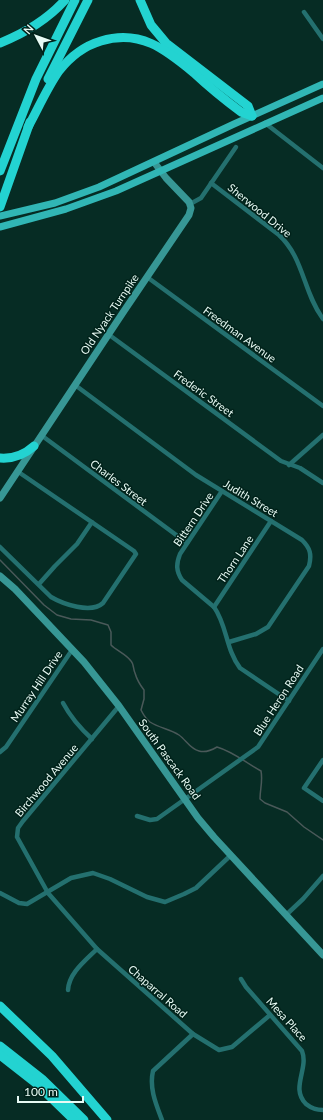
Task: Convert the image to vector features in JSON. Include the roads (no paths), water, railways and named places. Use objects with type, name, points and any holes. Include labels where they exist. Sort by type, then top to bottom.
[{"type":"highway","points":[[0,43],[19,35],[35,25],[65,0]]},
{"type":"highway","points":[[0,170],[36,79],[75,0]]},
{"type":"highway","points":[[0,207],[28,127],[56,62],[88,0]]},
{"type":"highway","points":[[140,0],[147,18],[163,40],[248,106],[252,116]]},
{"type":"highway","points":[[28,127],[56,75],[73,56],[84,48],[95,43],[110,39],[125,38],[141,40],[161,48],[177,59],[241,112],[252,116]]},
{"type":"highway","points":[[0,458],[19,456],[34,446]]},
{"type":"highway","points":[[0,1006],[52,1056],[107,1120]]},
{"type":"highway","points":[[0,1046],[42,1079],[84,1120]]},
{"type":"highway","points":[[0,1055],[37,1084],[72,1118]]},
{"type":"highway","points":[[0,1062],[72,1118]]},
{"type":"main road","points":[[0,216],[60,201],[88,192],[323,84]]},
{"type":"main road","points":[[0,227],[92,200],[129,186],[264,123],[323,98]]},
{"type":"main road","points":[[252,116],[264,123]]},
{"type":"street","points":[[304,12],[323,39]]},
{"type":"street","points":[[264,123],[323,168]]},
{"type":"street","points":[[154,162],[190,204],[201,198],[236,147]]},
{"type":"street","name":"Sherwood Drive","points":[[211,183],[287,242],[299,264],[312,300],[323,319]]},
{"type":"street","name":"Old Nyack Turnpike","points":[[0,498],[108,334],[187,220],[191,210],[190,204]]},
{"type":"street","name":"Freedman Avenue","points":[[147,277],[323,406]]},
{"type":"street","name":"Frederic Street","points":[[108,334],[281,461],[300,468],[323,483]]},
{"type":"street","name":"Judith Street","points":[[75,385],[196,475],[302,540],[307,545],[311,558],[309,566],[268,627],[256,634],[228,642]]},
{"type":"street","name":"Charles Street","points":[[41,435],[187,543]]},
{"type":"street","points":[[289,465],[323,435]]},
{"type":"street","points":[[0,547],[51,597],[69,606],[95,607],[103,604],[136,554],[134,551],[17,471]]},
{"type":"street","name":"Bittern Drive","points":[[222,491],[187,543],[177,561],[178,574],[182,580],[214,607],[221,619],[228,642],[240,668],[289,701]]},
{"type":"street","name":"Thorn Lane","points":[[214,607],[271,521]]},
{"type":"street","points":[[39,584],[77,544],[92,522]]},
{"type":"street","name":"South Pascack Road","points":[[0,576],[15,589],[95,675],[206,827],[323,955]]},
{"type":"street","name":"Blue Heron Road","points":[[138,816],[150,820],[157,819],[258,747],[323,649]]},
{"type":"street","name":"Murray Hill Drive","points":[[0,757],[0,752],[6,746],[72,650]]},
{"type":"street","points":[[63,704],[76,724],[92,738]]},
{"type":"street","name":"Birchwood Avenue","points":[[48,892],[17,837],[18,828],[119,706]]},
{"type":"street","points":[[323,760],[304,788],[323,800]]},
{"type":"street","points":[[0,893],[19,903],[27,904],[71,878],[93,873],[110,879],[147,897],[165,902],[196,888],[231,855]]},
{"type":"street","points":[[286,915],[304,899],[323,876]]},
{"type":"street","name":"Chaparral Road","points":[[48,892],[97,949],[193,1034],[219,1050],[232,1047],[270,1015]]},
{"type":"street","points":[[68,990],[72,976],[97,949]]},
{"type":"street","name":"Mesa Place","points":[[241,979],[246,988],[302,1050],[305,1058],[299,1084],[299,1092],[302,1100],[308,1106],[318,1110],[323,1110]]},
{"type":"street","points":[[162,1120],[154,1096],[151,1080],[153,1071],[193,1034]]},
{"type":"waterway","points":[[0,560],[44,605],[57,615],[71,619],[91,620],[108,625],[111,632],[111,645],[127,656],[132,662],[134,671],[144,690],[144,699],[141,710],[149,721],[179,735],[196,750],[202,752],[217,747],[261,771],[262,778],[260,799],[265,803],[287,812],[304,827],[323,840]]}]
